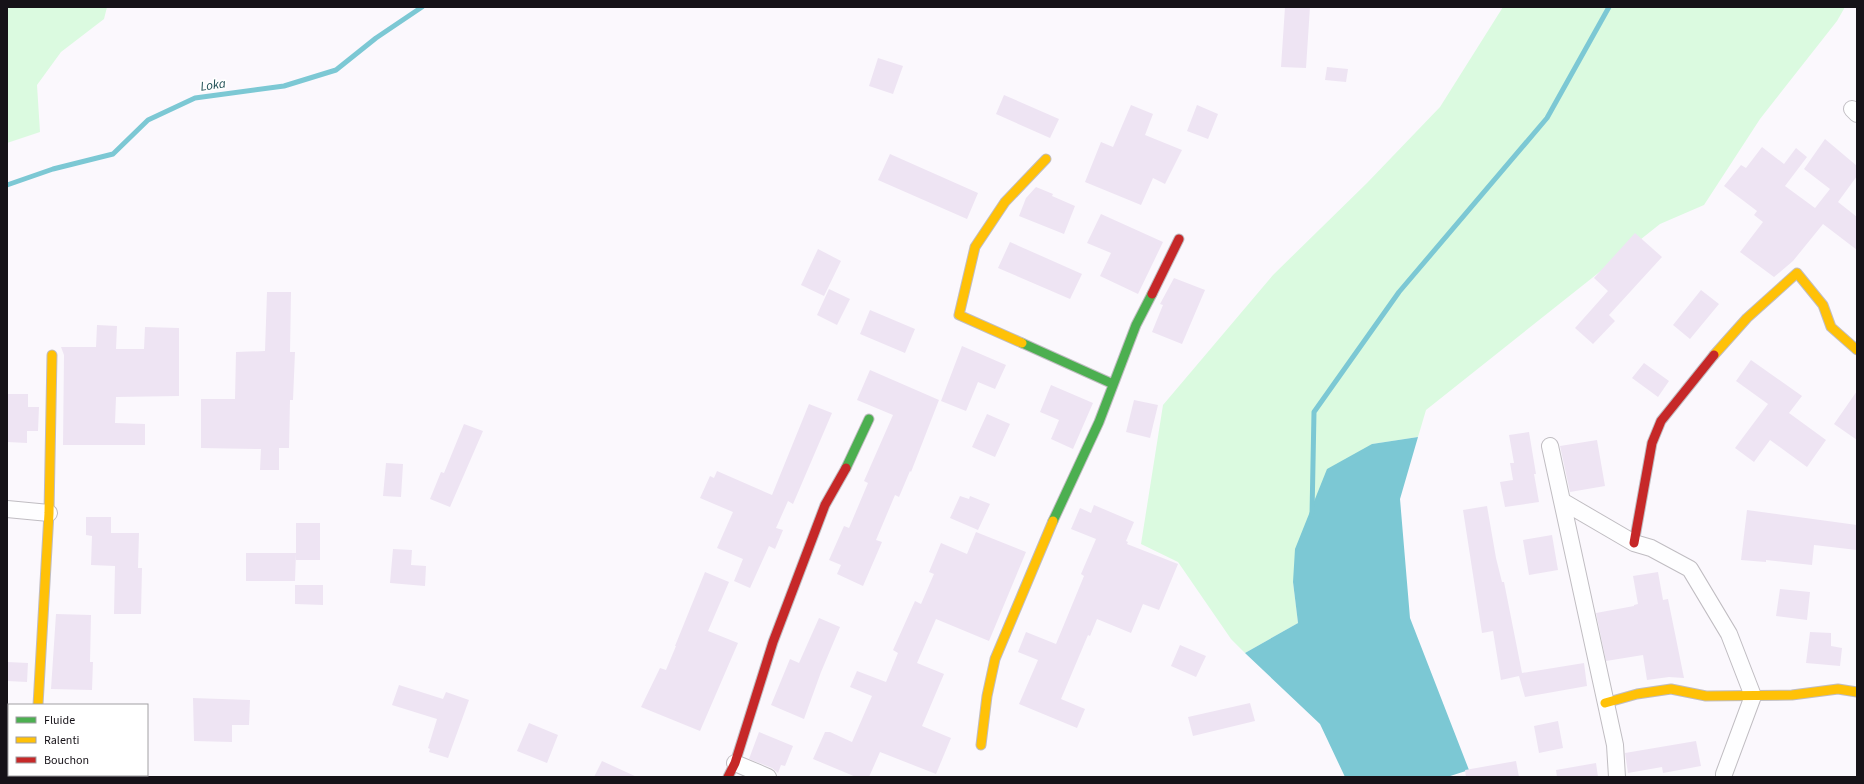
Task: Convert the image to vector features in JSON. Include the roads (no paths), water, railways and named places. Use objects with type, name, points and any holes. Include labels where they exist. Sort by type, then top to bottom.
[{"type":"street","points":[[1046,158],[1005,202],[975,247],[959,315],[1113,384]]},
{"type":"street","points":[[981,745],[988,696],[996,659],[1023,590],[1066,492],[1099,422],[1136,325],[1179,240]]},
{"type":"street","points":[[1634,543],[1652,443],[1661,421],[1707,363],[1747,318],[1797,273],[1823,305],[1831,327],[1857,350]]},
{"type":"street","points":[[38,704],[49,513],[52,355]]},
{"type":"street","points":[[728,777],[735,763],[773,642],[825,505],[851,458],[869,418]]},
{"type":"street","points":[[1550,446],[1615,745],[1617,777]]},
{"type":"street","points":[[1562,501],[1634,543],[1651,548],[1690,569],[1729,634],[1753,696],[1724,777]]},
{"type":"street","points":[[7,509],[49,513]]},
{"type":"street","points":[[1605,702],[1637,694],[1671,689],[1706,696],[1792,694],[1838,689],[1857,692]]},
{"type":"street","points":[[735,763],[768,777]]},
{"type":"water","points":[[1418,437],[1400,499],[1410,618],[1469,770],[1447,777],[1345,777],[1320,724],[1245,653],[1298,623],[1293,582],[1295,549],[1327,469],[1372,444]]},
{"type":"waterway","name":"Loka","points":[[7,185],[53,169],[113,154],[148,120],[195,98],[284,86],[336,70],[376,38],[422,7]]},
{"type":"waterway","points":[[1312,515],[1314,412],[1399,292],[1547,118],[1609,7]]}]
